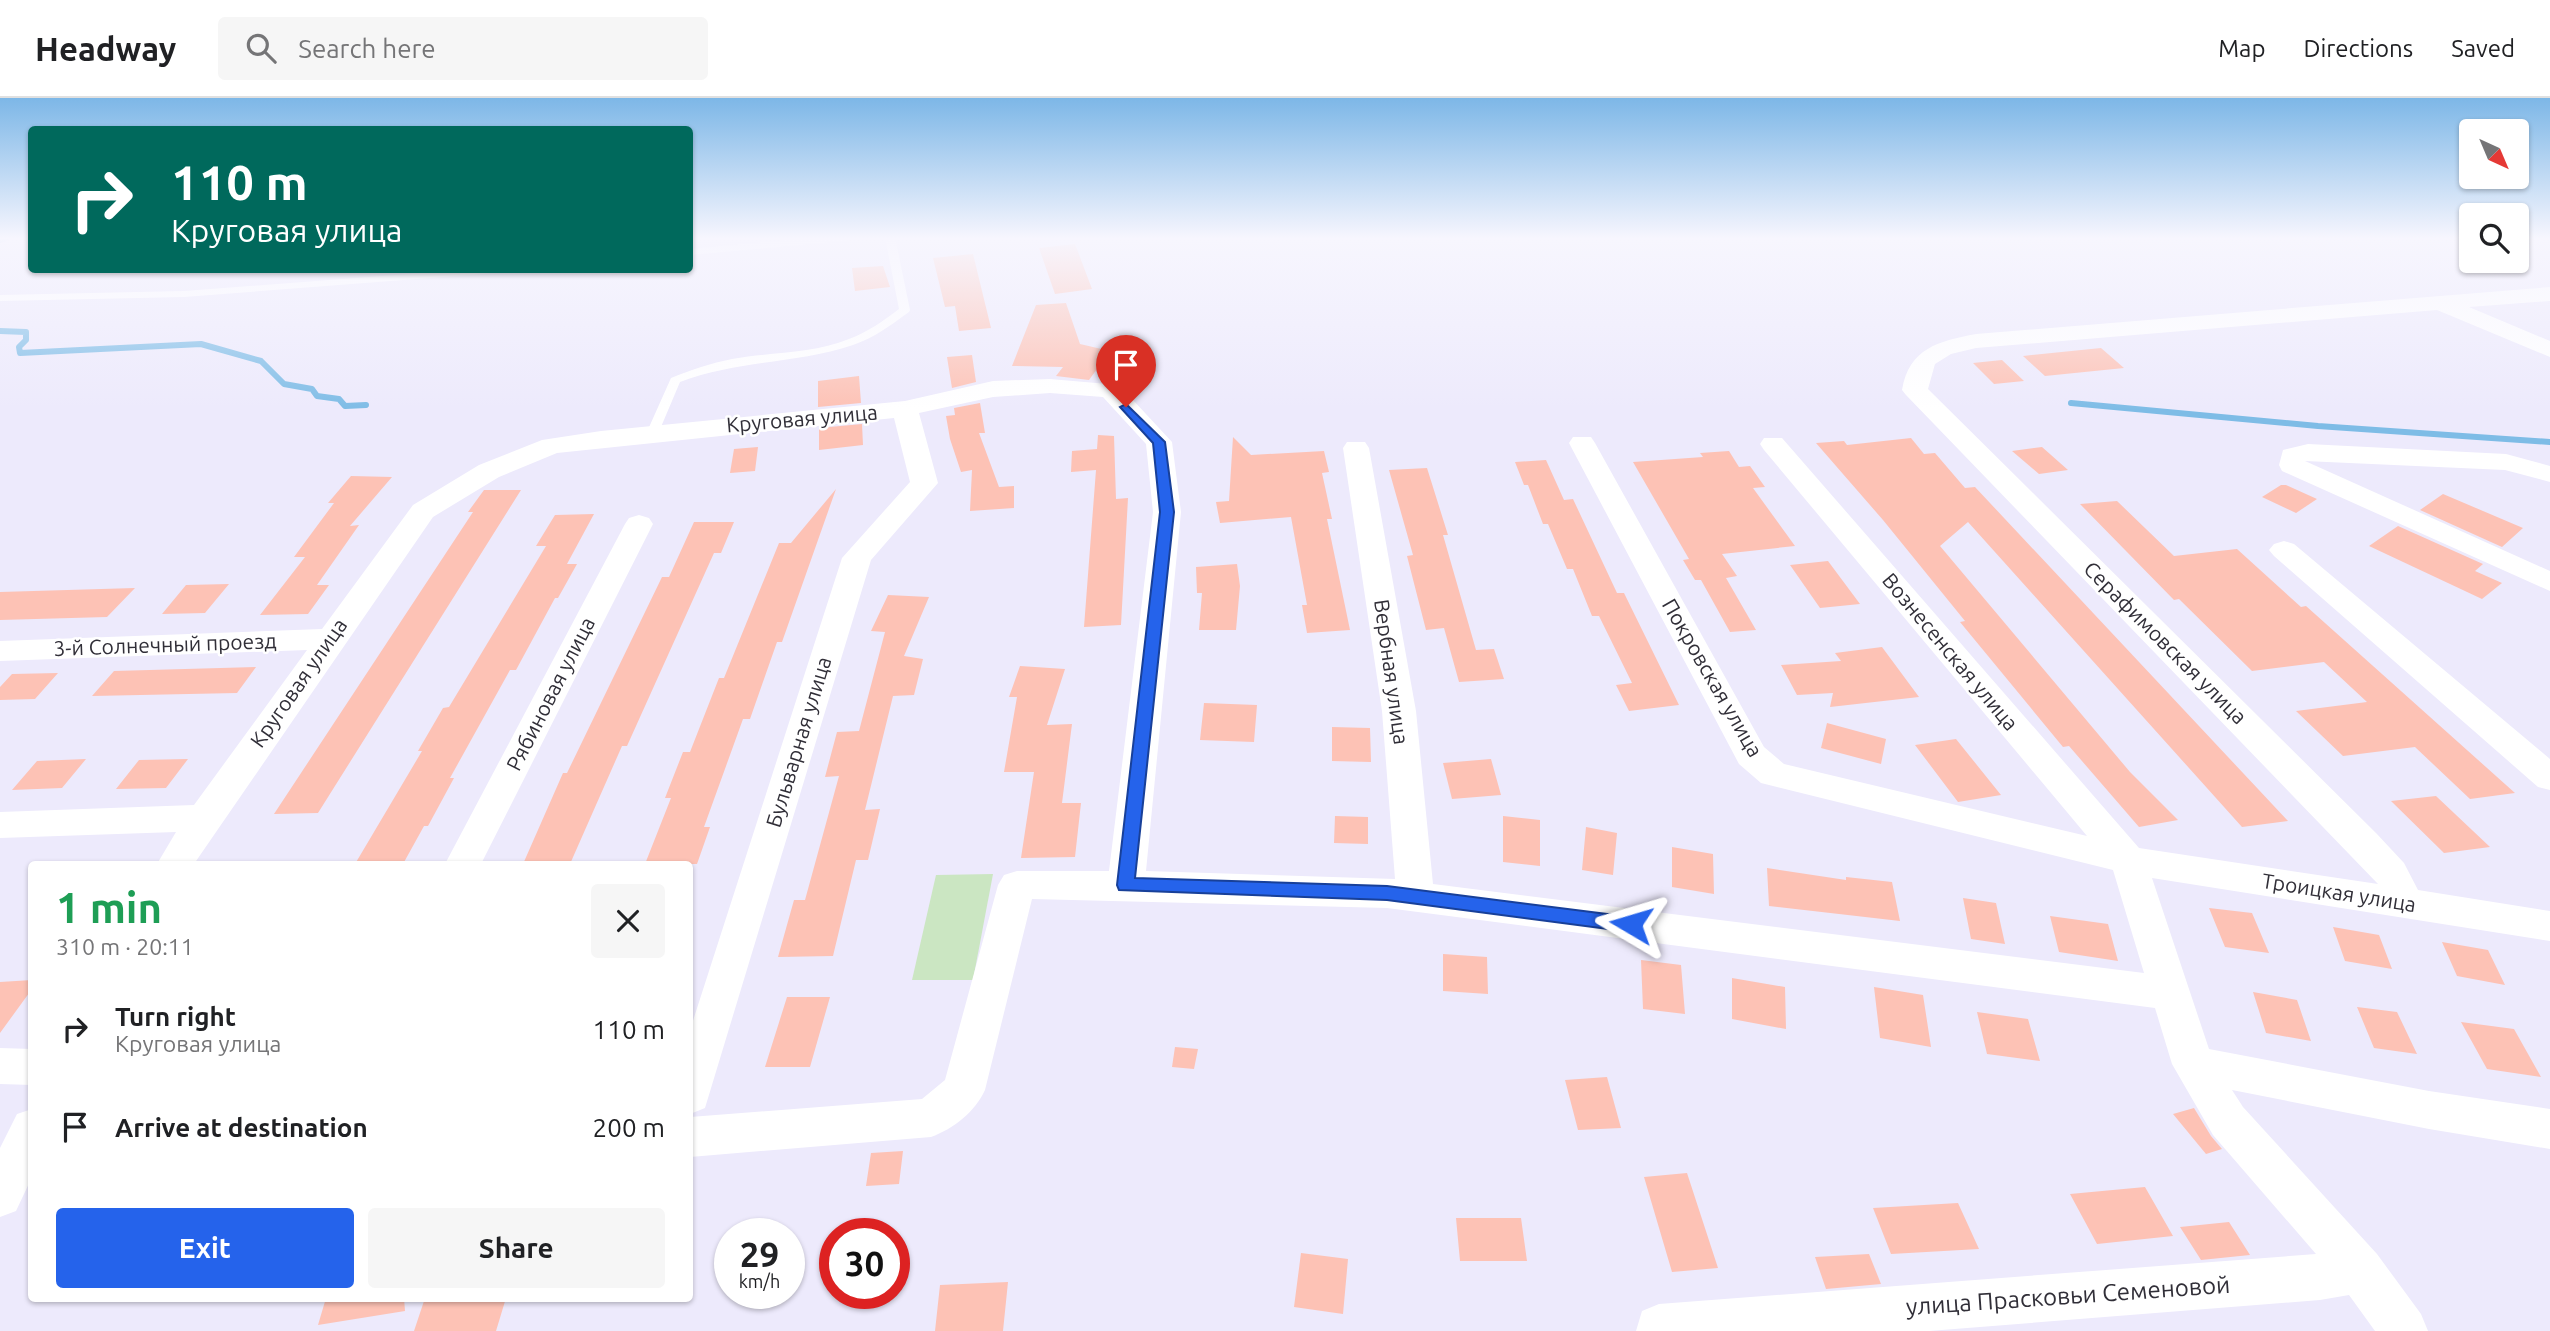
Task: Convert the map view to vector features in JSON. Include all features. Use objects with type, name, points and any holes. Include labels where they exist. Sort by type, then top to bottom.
[{"type":"street","points":[[2442,304],[2544,295]]},
{"type":"street","points":[[2442,304],[2550,350]]},
{"type":"street","name":"Серафимовская улица","points":[[2405,903],[2391,873],[2364,843],[1915,390],[1916,373],[1926,358],[1942,348],[1976,341],[2442,304]]},
{"type":"street","name":"Круговая улица","points":[[177,861],[204,818],[423,511],[489,471],[551,446],[905,410],[993,389],[1050,386],[1110,390],[1159,442],[1167,512],[1126,885]]},
{"type":"street","name":"Бульварная улица","points":[[693,1086],[857,558],[924,483],[905,410]]},
{"type":"street","name":"Покровская улица","points":[[1582,443],[1751,755],[1773,774],[2128,860]]},
{"type":"street","name":"Вознесенская улица","points":[[1773,444],[2128,860]]},
{"type":"street","name":"Вербная улица","points":[[1356,448],[1399,711],[1415,897]]},
{"type":"street","points":[[2550,474],[2506,462],[2308,452],[2292,456],[2292,465],[2309,475],[2550,582]]},
{"type":"street","name":"Рябиновая улица","points":[[465,861],[639,524]]},
{"type":"street","points":[[2284,550],[2550,778]]},
{"type":"street","name":"3-й Солнечный проезд","points":[[0,651],[330,639]]},
{"type":"street","points":[[0,825],[204,818]]},
{"type":"street","points":[[2128,860],[2193,1064],[2228,1121],[2360,1270],[2404,1331]]},
{"type":"street","name":"Троицкая улица","points":[[2128,860],[2550,926]]},
{"type":"street","points":[[693,1137],[932,1118],[964,1090],[1017,885],[1126,885],[1374,892],[2171,993]]},
{"type":"street","points":[[2193,1064],[2429,1110],[2550,1129]]},
{"type":"street","points":[[0,1066],[28,1067]]},
{"type":"street","points":[[0,1196],[28,1136]]},
{"type":"street","name":"улица Прасковьи Семеновой","points":[[1659,1328],[2320,1277],[2360,1270]]},
{"type":"lane","points":[[0,298],[159,295]]},
{"type":"lane","points":[[652,434],[675,380],[703,366],[824,352],[883,331],[905,310],[902,295]]},
{"type":"green space","points":[[993,874],[973,980],[912,980],[936,875]]},
{"type":"building","points":[[942,295],[983,295],[991,328],[959,331],[955,306],[945,307]]},
{"type":"building","points":[[1066,303],[1080,344],[1110,351],[1089,380],[1056,376],[1063,367],[1012,366],[1036,305]]},
{"type":"building","points":[[2101,348],[2124,368],[2045,376],[2023,356]]},
{"type":"building","points":[[972,355],[976,382],[952,388],[947,357]]},
{"type":"building","points":[[2002,360],[2024,381],[1994,384],[1973,363]]},
{"type":"building","points":[[859,376],[861,403],[818,407],[818,381]]},
{"type":"building","points":[[980,403],[985,433],[979,433],[999,487],[1014,486],[1014,508],[970,511],[972,470],[961,472],[946,416],[955,415],[954,408]]},
{"type":"building","points":[[862,424],[863,445],[819,450],[819,428]]},
{"type":"building","points":[[1098,435],[1114,436],[1116,499],[1128,498],[1121,625],[1084,627],[1096,470],[1071,472],[1072,451],[1097,449]]},
{"type":"building","points":[[1233,437],[1251,455],[1324,451],[1329,472],[1322,473],[1332,519],[1327,519],[1350,630],[1307,633],[1302,605],[1307,605],[1291,517],[1220,523],[1216,502],[1229,501]]},
{"type":"building","points":[[1911,438],[1924,454],[1935,453],[1965,488],[1975,487],[2288,821],[2242,827],[1968,522],[1940,546],[2130,772],[2178,820],[2139,827],[2069,746],[2063,747],[1960,622],[1965,621],[1883,520],[1816,443],[1844,441],[1847,445]]},
{"type":"building","points":[[758,447],[755,471],[730,473],[734,449]]},
{"type":"building","points":[[2042,447],[2068,470],[2039,474],[2012,451]]},
{"type":"building","points":[[1729,451],[1739,467],[1750,466],[1765,487],[1753,488],[1795,546],[1722,554],[1737,576],[1726,578],[1756,630],[1730,632],[1701,580],[1695,580],[1683,560],[1689,559],[1633,462],[1703,457],[1700,453]]},
{"type":"building","points":[[1546,460],[1564,500],[1573,499],[1617,593],[1624,593],[1679,705],[1629,711],[1616,685],[1632,683],[1599,616],[1592,616],[1573,569],[1567,569],[1548,524],[1543,524],[1528,485],[1524,485],[1515,462]]},
{"type":"building","points":[[1427,468],[1448,535],[1443,535],[1476,650],[1494,649],[1504,679],[1459,682],[1444,628],[1426,630],[1407,556],[1413,555],[1389,470]]},
{"type":"building","points":[[351,476],[392,477],[350,526],[359,525],[317,585],[329,585],[308,614],[260,615],[305,557],[294,557],[334,503],[328,503]]},
{"type":"building","points":[[2281,485],[2317,499],[2296,513],[2262,497]]},
{"type":"building","points":[[836,489],[782,642],[777,642],[750,719],[743,719],[704,827],[710,827],[697,864],[693,864],[693,861],[646,861],[671,798],[665,798],[683,752],[690,752],[719,678],[724,678],[779,543],[791,543]]},
{"type":"building","points":[[484,490],[521,490],[318,813],[274,814],[473,512],[468,512]]},
{"type":"building","points":[[2443,494],[2523,528],[2502,547],[2420,510]]},
{"type":"building","points":[[2117,501],[2174,556],[2237,549],[2301,607],[2306,606],[2515,793],[2470,799],[2415,747],[2343,756],[2296,711],[2367,702],[2324,662],[2252,671],[2179,599],[2174,600],[2080,504]]},
{"type":"building","points":[[594,514],[567,564],[577,564],[558,598],[555,598],[516,670],[510,670],[450,778],[454,778],[428,826],[424,826],[405,861],[357,861],[422,751],[418,751],[443,708],[449,707],[546,546],[536,546],[555,515]]},
{"type":"building","points":[[694,522],[734,522],[721,553],[714,553],[627,746],[622,746],[571,861],[524,861],[563,773],[567,773],[662,577],[669,577]]},
{"type":"building","points":[[2398,526],[2483,564],[2475,571],[2502,583],[2482,599],[2369,546]]},
{"type":"building","points":[[1828,561],[1860,604],[1820,608],[1790,565]]},
{"type":"building","points":[[1237,564],[1240,586],[1236,630],[1199,630],[1202,593],[1197,593],[1196,567]]},
{"type":"building","points":[[229,584],[205,613],[162,614],[186,585]]},
{"type":"building","points":[[135,588],[107,617],[0,620],[0,592]]},
{"type":"building","points":[[888,595],[929,597],[904,656],[923,659],[914,695],[893,696],[865,810],[880,809],[868,860],[856,860],[833,956],[778,957],[794,900],[805,900],[839,776],[825,777],[837,732],[859,731],[885,632],[871,631]]},
{"type":"building","points":[[1882,647],[1919,697],[1830,707],[1833,693],[1797,695],[1781,665],[1841,661],[1835,653]]},
{"type":"building","points":[[1020,666],[1065,669],[1047,725],[1072,724],[1062,803],[1081,803],[1075,857],[1021,858],[1034,772],[1004,772],[1017,697],[1009,697]]},
{"type":"building","points":[[256,667],[237,693],[92,696],[114,671]]},
{"type":"building","points":[[58,673],[35,699],[0,700],[0,687],[12,674]]},
{"type":"building","points":[[1204,703],[1257,705],[1254,742],[1200,740]]},
{"type":"building","points":[[1827,723],[1886,739],[1881,764],[1821,748]]},
{"type":"building","points":[[1332,727],[1370,728],[1371,762],[1332,761]]},
{"type":"building","points":[[1956,739],[2001,795],[1958,802],[1915,745]]},
{"type":"building","points":[[86,759],[62,788],[12,790],[37,761]]},
{"type":"building","points":[[188,759],[166,788],[116,789],[139,760]]},
{"type":"building","points":[[1491,759],[1501,795],[1452,799],[1443,763]]},
{"type":"building","points":[[2436,796],[2490,847],[2444,853],[2391,801]]},
{"type":"building","points":[[1335,816],[1368,817],[1368,844],[1334,843]]},
{"type":"building","points":[[1503,816],[1540,820],[1540,866],[1503,862]]},
{"type":"building","points":[[1586,827],[1617,833],[1613,875],[1582,870]]},
{"type":"building","points":[[1672,847],[1713,854],[1714,894],[1672,887]]},
{"type":"building","points":[[1767,868],[1846,880],[1846,877],[1892,882],[1900,921],[1769,906]]},
{"type":"building","points":[[1963,898],[1996,903],[2005,944],[1971,939]]},
{"type":"building","points":[[2209,908],[2252,913],[2269,953],[2225,947]]},
{"type":"building","points":[[2050,916],[2108,924],[2118,961],[2059,952]]},
{"type":"building","points":[[2333,927],[2379,935],[2392,969],[2345,961]]},
{"type":"building","points":[[2442,942],[2488,950],[2505,985],[2457,976]]},
{"type":"building","points":[[1443,954],[1487,957],[1488,994],[1443,991]]},
{"type":"building","points":[[1641,960],[1681,965],[1685,1014],[1643,1009]]},
{"type":"building","points":[[1732,978],[1785,987],[1786,1029],[1732,1019]]},
{"type":"building","points":[[28,980],[28,994],[0,1033],[0,982]]},
{"type":"building","points":[[1874,987],[1923,995],[1931,1047],[1880,1038]]},
{"type":"building","points":[[2253,992],[2297,1000],[2311,1041],[2266,1033]]},
{"type":"building","points":[[787,997],[830,997],[810,1067],[765,1067]]},
{"type":"building","points":[[2357,1007],[2397,1012],[2417,1054],[2374,1048]]},
{"type":"building","points":[[1977,1012],[2028,1019],[2040,1061],[1987,1054]]},
{"type":"building","points":[[2461,1022],[2514,1029],[2541,1077],[2487,1069]]},
{"type":"building","points":[[1175,1047],[1198,1049],[1194,1069],[1172,1067]]},
{"type":"building","points":[[1607,1077],[1621,1128],[1578,1130],[1565,1080]]},
{"type":"building","points":[[2194,1108],[2222,1149],[2206,1154],[2173,1114]]},
{"type":"building","points":[[903,1151],[899,1184],[866,1186],[871,1153]]},
{"type":"building","points":[[1687,1173],[1718,1268],[1672,1272],[1644,1177]]},
{"type":"building","points":[[2145,1187],[2173,1236],[2097,1244],[2070,1194]]},
{"type":"building","points":[[1958,1203],[1979,1249],[1891,1254],[1873,1208]]},
{"type":"building","points":[[1456,1218],[1521,1218],[1527,1261],[1460,1261]]},
{"type":"building","points":[[2229,1222],[2250,1255],[2201,1260],[2180,1227]]},
{"type":"building","points":[[1301,1253],[1348,1259],[1343,1314],[1294,1307]]},
{"type":"building","points":[[1869,1254],[1881,1284],[1826,1289],[1815,1257]]},
{"type":"building","points":[[1008,1282],[1003,1331],[935,1331],[940,1285]]},
{"type":"building","points":[[325,1302],[404,1302],[405,1311],[318,1325]]},
{"type":"building","points":[[424,1302],[505,1302],[496,1331],[414,1331]]},
{"type":"waterway","points":[[0,331],[26,332],[26,340],[19,347],[20,353],[201,344],[261,361],[284,384],[312,389],[317,396],[339,399],[345,406],[366,405]]},
{"type":"waterway","points":[[2071,403],[2318,426],[2550,442]]},
{"type":"route","points":[[1126,407],[1159,442],[1167,512],[1126,885],[1387,893],[1631,924]]}]
